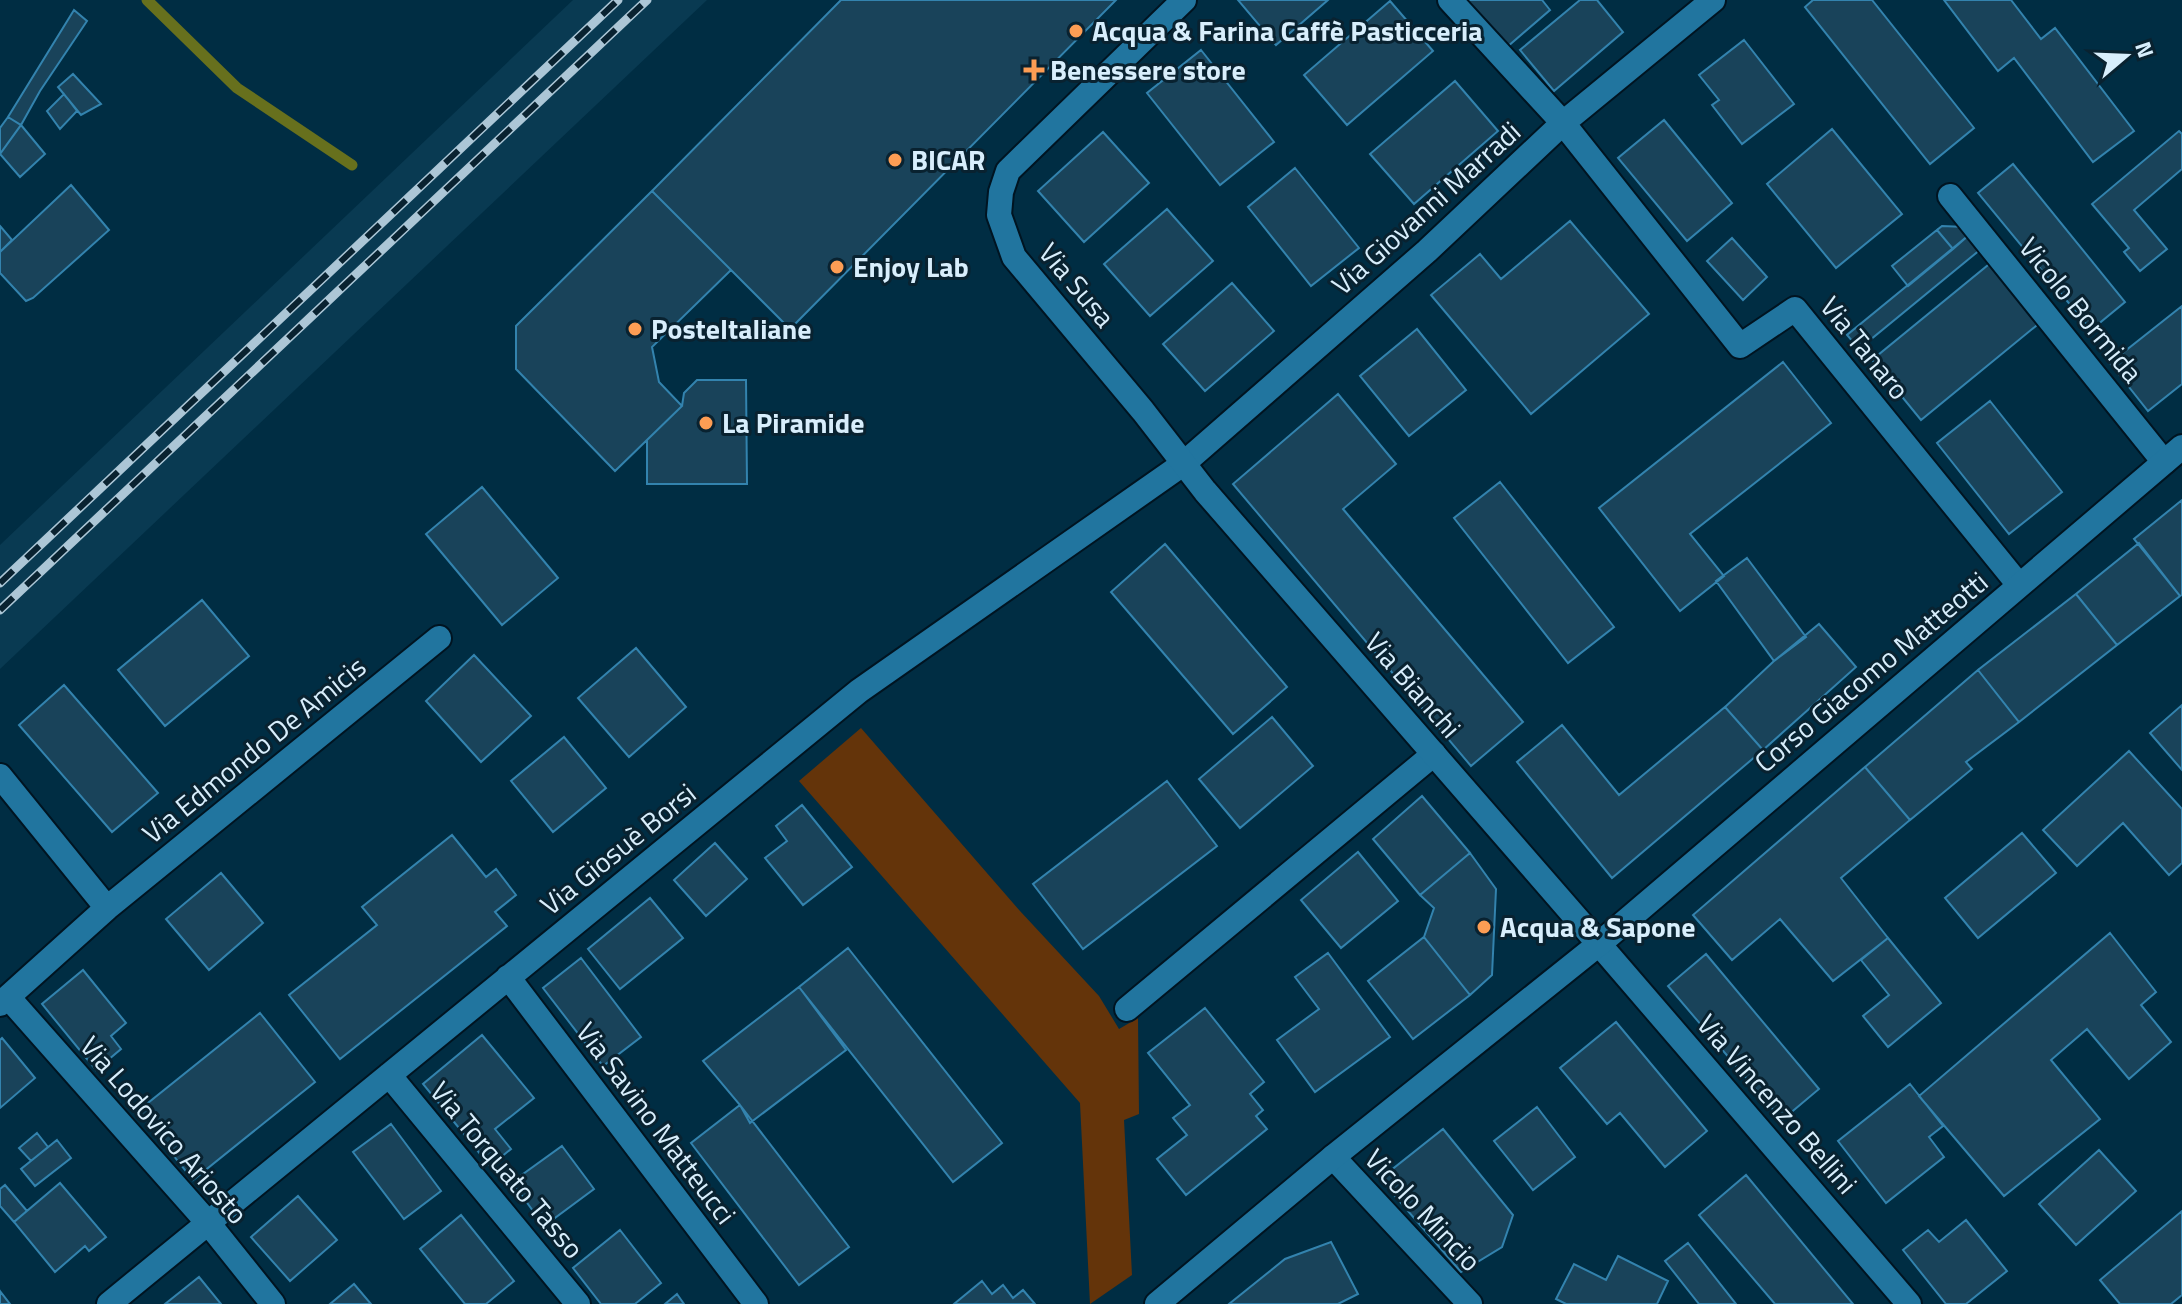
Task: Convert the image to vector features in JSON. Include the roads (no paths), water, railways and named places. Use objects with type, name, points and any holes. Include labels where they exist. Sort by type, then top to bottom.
[{"type":"street","name":"Via Susa","points":[[1183,464],[1143,411],[1014,257],[999,215],[1001,192],[1008,171],[1184,0]]},
{"type":"street","points":[[1450,0],[1563,123]]},
{"type":"street","name":"Via Giovanni Marradi","points":[[1183,464],[1427,251],[1563,123],[1713,0]]},
{"type":"street","name":"Via Tanaro","points":[[1563,123],[1740,346],[1795,309],[2019,585]]},
{"type":"street","name":"Vicolo Bormida","points":[[1950,196],[2173,454]]},
{"type":"street","name":"Corso Giacomo Matteotti","points":[[1157,1304],[1333,1157],[1599,944],[2173,454]]},
{"type":"street","name":"Via Bianchi","points":[[1183,464],[1599,944]]},
{"type":"street","name":"Via Giosuè Borsi","points":[[109,1304],[859,691],[1183,464]]},
{"type":"street","name":"Via Edmondo De Amicis","points":[[4,1000],[107,908],[439,638]]},
{"type":"street","points":[[1127,1009],[1434,754]]},
{"type":"street","points":[[0,776],[107,908]]},
{"type":"street","name":"Via Vincenzo Bellini","points":[[1599,944],[1909,1304]]},
{"type":"street","name":"Via Savino Matteucci","points":[[508,977],[756,1304]]},
{"type":"street","name":"Via Lodovico Ariosto","points":[[4,1000],[209,1224],[273,1304]]},
{"type":"street","name":"Via Torquato Tasso","points":[[389,1075],[578,1304]]},
{"type":"street","name":"Vicolo Mincio","points":[[1333,1157],[1470,1304]]},
{"type":"waterway","points":[[147,0],[237,88],[352,165]]},
{"type":"railway","points":[[0,583],[618,0]]},
{"type":"railway","points":[[0,610],[647,0]]},
{"type":"place","name":"Acqua & Farina Caffè Pasticceria","points":[[1076,31]]},
{"type":"place","name":"Benessere store","points":[[1034,70]]},
{"type":"place","name":"BICAR","points":[[895,160]]},
{"type":"place","name":"Enjoy Lab","points":[[837,267]]},
{"type":"place","name":"PosteItaliane","points":[[635,329]]},
{"type":"place","name":"La Piramide","points":[[706,423]]},
{"type":"place","name":"Acqua & Sapone","points":[[1484,927]]}]
